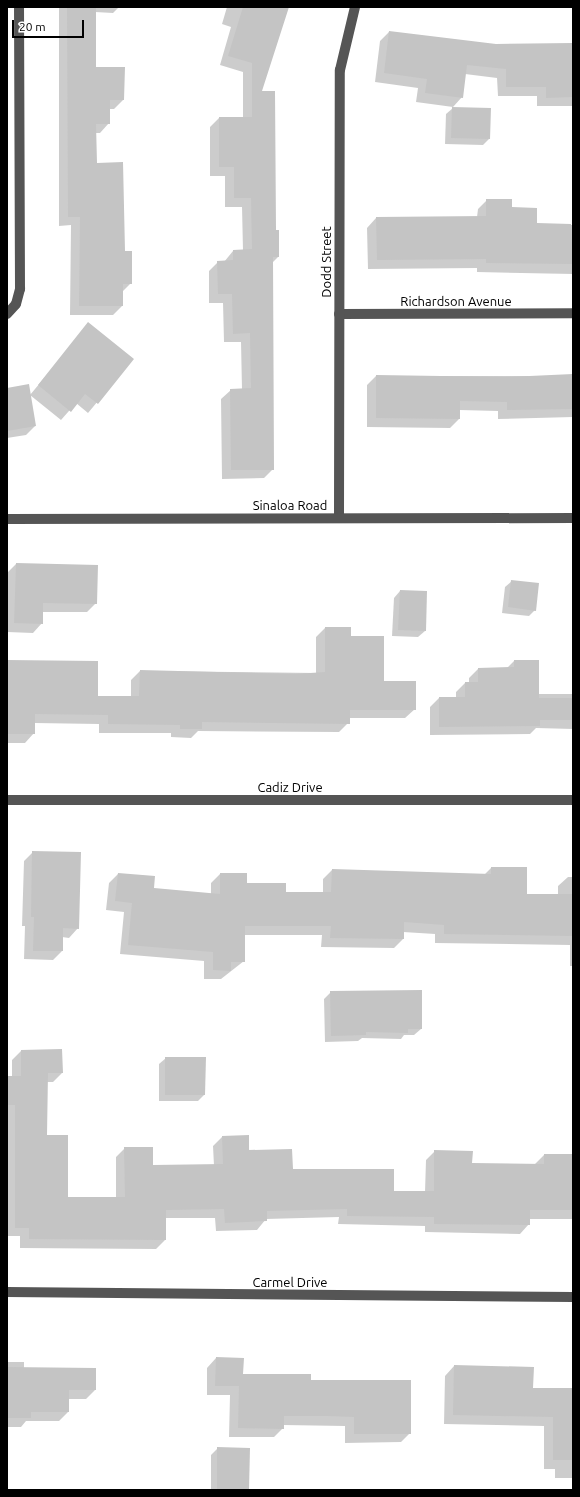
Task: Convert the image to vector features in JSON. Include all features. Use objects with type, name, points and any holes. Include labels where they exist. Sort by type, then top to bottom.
[{"type":"street","points":[[7,314],[16,304],[20,289],[19,7]]},
{"type":"street","name":"Dodd Street","points":[[339,518],[340,70],[355,7]]},
{"type":"street","name":"Richardson Avenue","points":[[339,314],[573,314]]},
{"type":"street","name":"Sinaloa Road","points":[[7,519],[573,518]]},
{"type":"street","name":"Cadiz Drive","points":[[7,800],[573,800]]},
{"type":"street","name":"Carmel Drive","points":[[7,1292],[573,1297]]},
{"type":"building","points":[[67,7],[96,7],[96,67],[125,67],[124,100],[110,100],[110,124],[96,124],[97,163],[123,162],[125,251],[132,251],[132,284],[123,284],[123,306],[79,306],[80,217],[68,217]]},
{"type":"building","points":[[243,7],[289,7],[262,91],[275,91],[276,230],[279,230],[279,257],[273,257],[274,470],[231,470],[230,389],[251,388],[250,333],[233,334],[232,294],[218,294],[217,261],[233,260],[233,250],[252,249],[251,198],[234,198],[234,167],[219,167],[219,117],[252,117],[252,63],[228,56]]},
{"type":"building","points":[[389,31],[496,44],[573,43],[573,97],[546,98],[546,87],[506,87],[506,69],[467,65],[463,98],[425,93],[427,79],[384,73]]},
{"type":"building","points":[[452,107],[491,108],[490,139],[451,138]]},
{"type":"building","points":[[486,199],[512,199],[512,207],[537,208],[537,223],[571,224],[573,264],[486,263],[486,259],[377,260],[376,217],[486,216]]},
{"type":"building","points":[[88,322],[134,359],[98,404],[85,394],[71,412],[38,385]]},
{"type":"building","points":[[573,374],[573,409],[507,410],[507,402],[460,401],[460,419],[376,418],[376,375],[506,377]]},
{"type":"building","points":[[29,384],[36,426],[7,431],[7,388]]},
{"type":"building","points":[[16,563],[98,565],[97,604],[43,603],[43,624],[14,623]]},
{"type":"building","points":[[511,580],[539,583],[536,611],[508,607]]},
{"type":"building","points":[[400,590],[427,591],[426,631],[398,630]]},
{"type":"building","points":[[325,627],[351,627],[351,636],[384,636],[384,681],[416,681],[416,710],[350,710],[350,724],[202,722],[202,729],[180,729],[180,725],[108,724],[108,715],[35,714],[35,734],[7,734],[7,660],[98,661],[98,696],[139,696],[140,670],[296,674],[325,672]]},
{"type":"building","points":[[514,660],[539,660],[539,698],[573,698],[573,720],[540,720],[540,726],[439,727],[439,697],[465,697],[465,682],[478,682],[478,668],[514,667]]},
{"type":"building","points":[[32,851],[81,852],[79,929],[63,928],[63,951],[33,951],[34,917],[31,917]]},
{"type":"building","points":[[491,867],[527,867],[527,894],[573,894],[573,936],[444,934],[444,925],[404,922],[404,939],[330,938],[331,926],[245,926],[245,962],[231,962],[231,971],[213,970],[213,952],[128,945],[132,903],[115,901],[118,873],[155,876],[154,888],[220,894],[220,873],[247,873],[247,883],[286,883],[286,892],[331,892],[332,869],[491,874]]},
{"type":"building","points":[[422,990],[422,1029],[408,1029],[408,1033],[366,1032],[366,1035],[331,1036],[330,991]]},
{"type":"building","points":[[62,1049],[63,1073],[48,1073],[47,1135],[68,1135],[68,1197],[125,1197],[124,1147],[153,1147],[153,1165],[223,1164],[222,1136],[249,1135],[249,1150],[292,1149],[293,1169],[394,1169],[394,1191],[434,1191],[434,1150],[473,1151],[472,1163],[544,1164],[544,1154],[573,1154],[573,1210],[530,1210],[530,1225],[434,1224],[434,1217],[347,1216],[347,1209],[267,1211],[267,1221],[225,1223],[224,1209],[166,1210],[166,1240],[29,1239],[29,1228],[15,1228],[15,1105],[7,1105],[7,1076],[21,1076],[21,1050]]},
{"type":"building","points":[[165,1057],[206,1057],[205,1095],[165,1095]]},
{"type":"building","points":[[216,1357],[244,1358],[243,1374],[311,1374],[311,1380],[411,1380],[411,1434],[354,1434],[354,1417],[327,1416],[284,1416],[284,1429],[238,1428],[239,1386],[215,1386]]},
{"type":"building","points":[[454,1365],[534,1367],[533,1388],[573,1388],[573,1460],[553,1460],[553,1417],[453,1415]]},
{"type":"building","points":[[7,1367],[96,1368],[96,1390],[69,1390],[69,1412],[31,1412],[31,1418],[7,1418]]},
{"type":"building","points":[[217,1447],[250,1448],[249,1490],[217,1490]]}]
